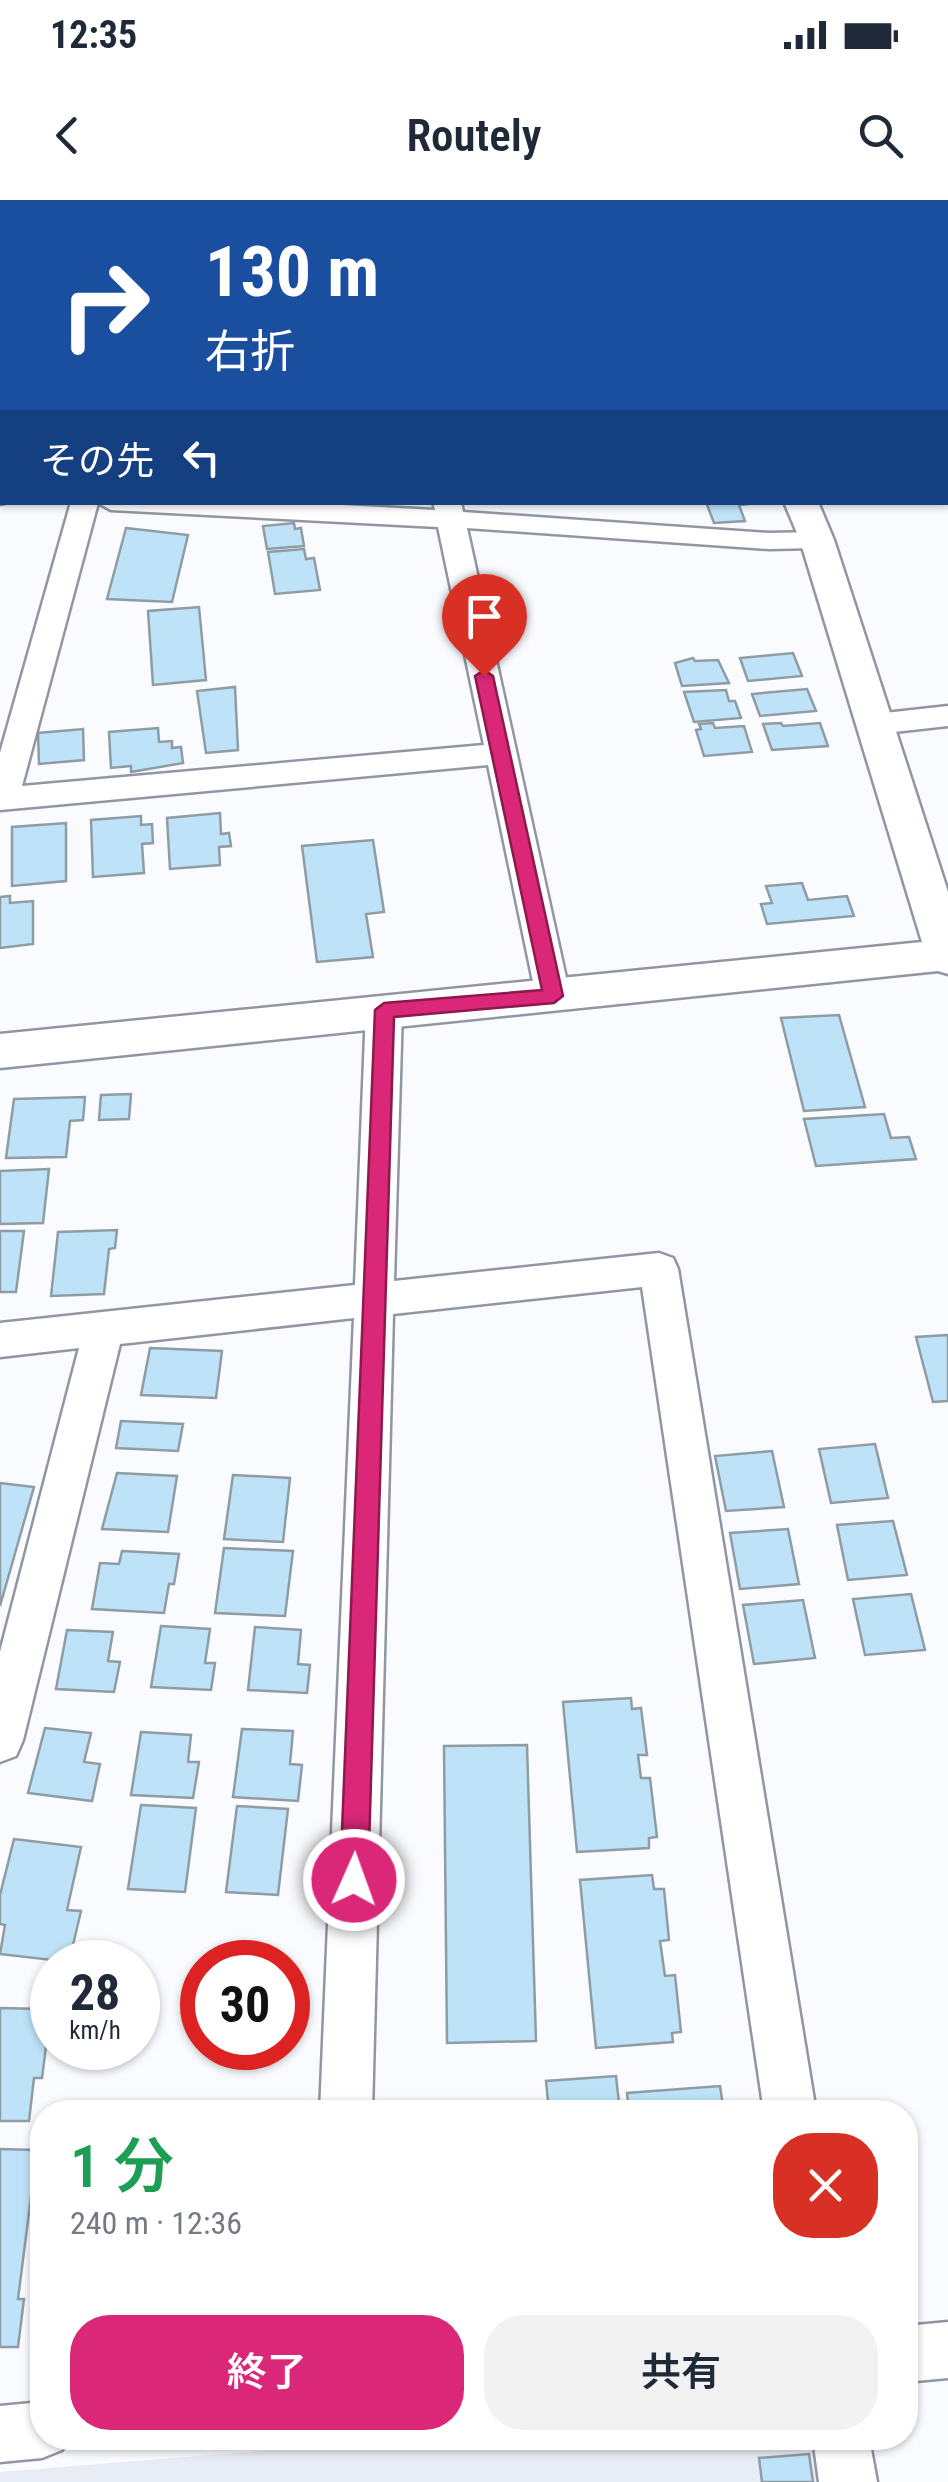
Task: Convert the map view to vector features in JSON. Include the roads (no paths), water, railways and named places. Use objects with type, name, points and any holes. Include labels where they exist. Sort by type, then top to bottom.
[{"type":"street","points":[[84,505],[1,799],[501,754]]},
{"type":"street","points":[[224,505],[449,511],[769,542],[817,540]]},
{"type":"street","points":[[0,1051],[948,956],[817,540],[802,505]]},
{"type":"street","points":[[449,511],[554,996]]},
{"type":"street","points":[[876,724],[948,716]]},
{"type":"street","points":[[346,2100],[384,1010]]},
{"type":"street","points":[[0,1340],[659,1270],[788,2100]]},
{"type":"street","points":[[0,1740],[104,1329]]},
{"type":"street","points":[[918,2353],[948,2350]]},
{"type":"street","points":[[0,2434],[30,2431]]},
{"type":"street","points":[[842,2450],[848,2482]]}]
